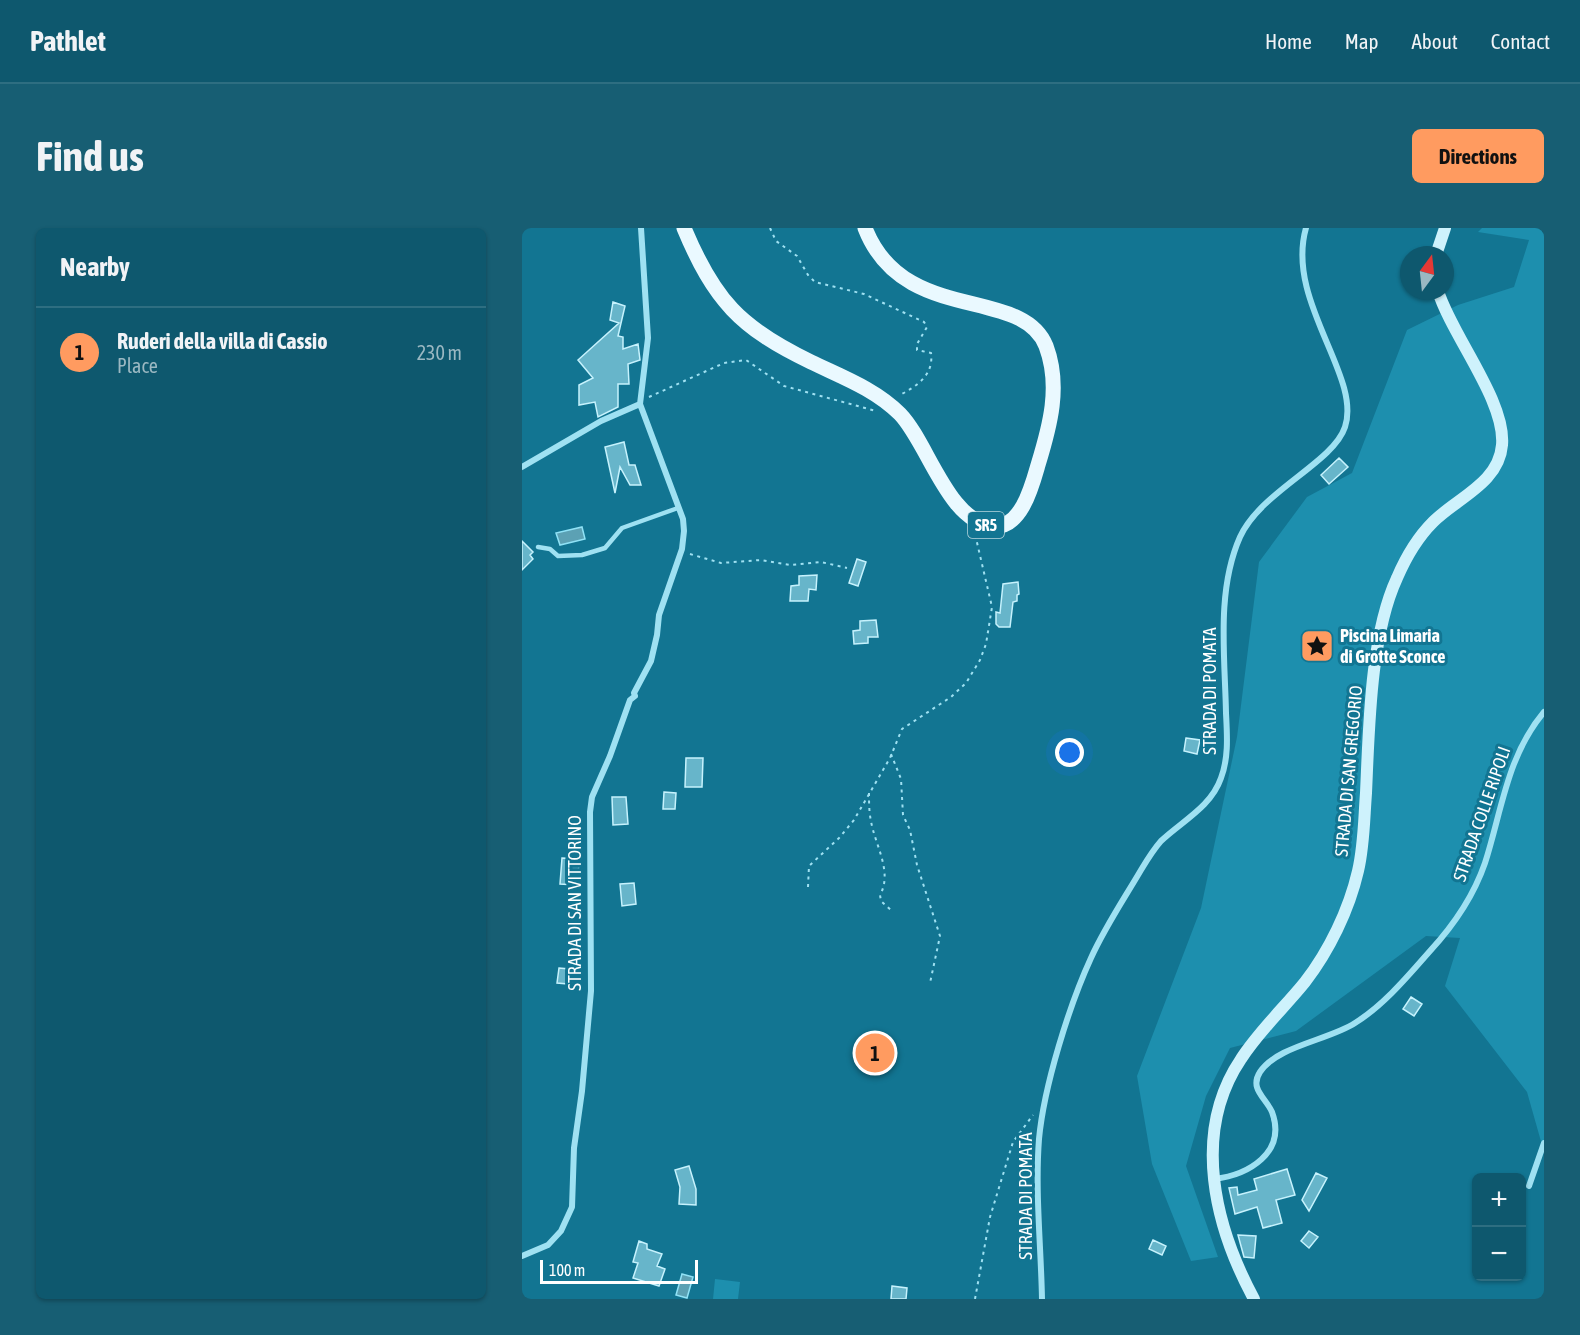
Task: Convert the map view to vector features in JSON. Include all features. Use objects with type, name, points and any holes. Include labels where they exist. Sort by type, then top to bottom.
[{"type":"main road","name":"SR5","points":[[684,228],[717,290],[747,326],[774,343],[843,376],[883,400],[902,416],[914,432],[934,469],[964,511],[984,524],[999,526],[1007,524],[1017,514],[1029,492],[1050,423],[1054,376],[1045,343],[1031,327],[1016,316],[932,294],[908,282],[882,261],[866,228]]},
{"type":"street","name":"STRADA DI SAN VITTORINO","points":[[522,1256],[548,1245],[567,1222],[572,1207],[573,1154],[582,1091],[591,991],[592,910],[589,832],[592,797],[610,756],[630,700],[635,696],[634,693],[651,661],[659,615],[681,552],[684,528],[641,402],[648,338],[640,228]]},
{"type":"street","name":"STRADA DI POMATA","points":[[1042,1299],[1040,1136],[1058,1054],[1082,980],[1099,942],[1151,854],[1160,842],[1204,804],[1221,777],[1227,748],[1226,602],[1240,538],[1261,507],[1334,444],[1346,422],[1347,407],[1343,390],[1308,298],[1303,258],[1306,228]]},
{"type":"street","points":[[1439,246],[1445,228]]},
{"type":"street","name":"STRADA DI SAN GREGORIO","points":[[1254,1299],[1223,1227],[1214,1179],[1215,1132],[1220,1107],[1232,1075],[1250,1046],[1316,966],[1339,922],[1356,877],[1363,841],[1375,671],[1391,591],[1406,558],[1424,532],[1485,480],[1496,467],[1501,454],[1501,431],[1493,403],[1454,330],[1442,300]]},
{"type":"street","points":[[522,467],[601,421],[641,402]]},
{"type":"street","name":"STRADA COLLE RIPOLI","points":[[1214,1179],[1238,1175],[1251,1169],[1265,1157],[1271,1146],[1275,1127],[1273,1115],[1256,1087],[1257,1078],[1263,1068],[1276,1057],[1346,1029],[1366,1015],[1424,958],[1454,922],[1482,870],[1514,760],[1525,738],[1544,712]]},
{"type":"street","points":[[1529,1186],[1544,1143]]},
{"type":"lane","points":[[538,547],[550,549],[558,556],[582,555],[604,548],[622,528],[678,508]]},
{"type":"path","points":[[770,228],[776,242],[797,256],[815,282],[864,294],[924,322],[927,327],[917,344],[917,350],[931,353],[927,374],[919,385],[900,395]]},
{"type":"path","points":[[641,402],[724,363],[746,360],[784,386],[880,412]]},
{"type":"path","points":[[808,887],[808,866],[839,838],[854,819],[891,754],[902,729],[951,697],[966,682],[980,660],[986,644],[992,607],[974,528]]},
{"type":"path","points":[[681,552],[721,562],[761,560],[790,565],[821,562],[847,568]]},
{"type":"path","points":[[891,754],[901,778],[903,815],[910,830],[917,865],[940,936],[930,984]]},
{"type":"path","points":[[869,792],[871,821],[885,876],[880,895],[881,901],[892,911]]},
{"type":"path","points":[[975,1299],[990,1217],[1013,1142],[1034,1113]]},
{"type":"shaded area","points":[[1482,228],[1544,228],[1544,1152],[1527,1092],[1445,986],[1460,938],[1426,936],[1296,1031],[1230,1048],[1206,1096],[1186,1166],[1218,1257],[1191,1261],[1152,1164],[1137,1076],[1201,908],[1237,737],[1259,562],[1307,497],[1352,473],[1407,330],[1458,305],[1514,287],[1529,240],[1478,232]]},
{"type":"shaded area","points":[[582,527],[585,539],[560,545],[556,533]]},
{"type":"shaded area","points":[[682,1274],[693,1277],[687,1298],[676,1295]]},
{"type":"shaded area","points":[[715,1279],[740,1282],[738,1299],[713,1299]]},
{"type":"building","points":[[613,302],[625,306],[618,336],[623,337],[623,349],[638,344],[640,360],[628,364],[629,384],[618,384],[618,407],[598,417],[595,402],[579,405],[579,385],[593,378],[578,360],[619,323],[610,320]]},
{"type":"building","points":[[624,442],[629,465],[635,465],[641,485],[630,485],[620,467],[615,493],[605,447]]},
{"type":"building","points":[[1339,458],[1348,467],[1329,484],[1321,475]]},
{"type":"building","points":[[522,541],[533,552],[530,555],[533,559],[522,570]]},
{"type":"building","points":[[857,559],[866,562],[858,586],[849,583]]},
{"type":"building","points":[[817,575],[816,590],[809,589],[808,601],[790,601],[791,586],[799,585],[799,576]]},
{"type":"building","points":[[1018,582],[1019,594],[1017,601],[1013,602],[1010,627],[999,627],[996,624],[996,612],[1000,613],[1003,584]]},
{"type":"building","points":[[876,620],[878,637],[868,637],[868,643],[854,644],[853,631],[860,630],[860,621]]},
{"type":"building","points":[[1186,738],[1200,740],[1197,754],[1184,751]]},
{"type":"building","points":[[686,758],[703,758],[702,787],[685,787]]},
{"type":"building","points":[[664,792],[676,793],[675,809],[663,809]]},
{"type":"building","points":[[612,797],[626,797],[628,824],[613,825]]},
{"type":"building","points":[[562,858],[580,859],[576,885],[560,884]]},
{"type":"building","points":[[634,883],[636,904],[622,906],[620,884]]},
{"type":"building","points":[[559,968],[580,970],[579,985],[557,983]]},
{"type":"building","points":[[1411,997],[1422,1004],[1414,1016],[1403,1009]]},
{"type":"building","points":[[689,1166],[696,1189],[696,1205],[679,1204],[680,1187],[675,1170]]},
{"type":"building","points":[[1287,1169],[1295,1195],[1276,1200],[1282,1223],[1263,1228],[1257,1207],[1235,1214],[1229,1188],[1237,1187],[1238,1195],[1257,1190],[1254,1179]]},
{"type":"building","points":[[1316,1173],[1327,1178],[1309,1211],[1302,1200]]},
{"type":"building","points":[[1309,1231],[1318,1237],[1309,1248],[1301,1241]]},
{"type":"building","points":[[1238,1235],[1256,1236],[1254,1258],[1244,1257]]},
{"type":"building","points":[[1153,1240],[1166,1246],[1162,1255],[1149,1249]]},
{"type":"building","points":[[639,1241],[647,1244],[647,1249],[662,1254],[657,1266],[665,1269],[659,1286],[633,1278],[638,1263],[633,1262]]},
{"type":"building","points":[[892,1286],[907,1288],[906,1299],[891,1299]]},
{"type":"place","name":"Piscina Limaria di Grotte Sconce","points":[[1317,646]]},
{"type":"place","name":"Ruderi della villa di Cassio","points":[[875,1053]]}]
